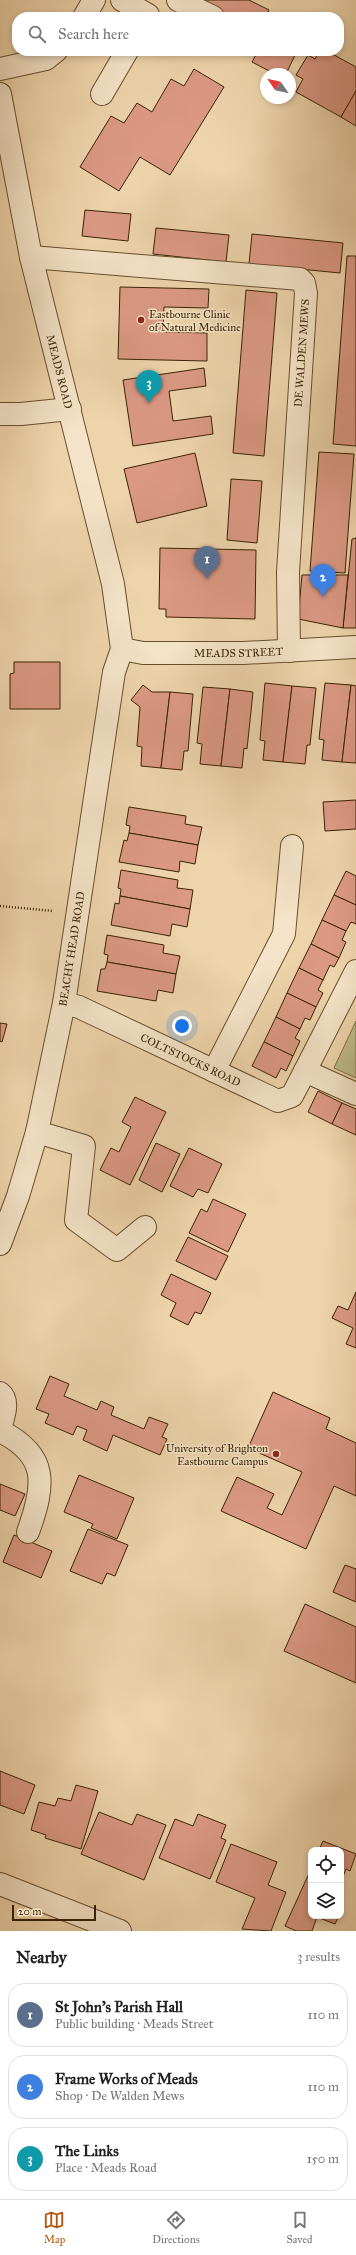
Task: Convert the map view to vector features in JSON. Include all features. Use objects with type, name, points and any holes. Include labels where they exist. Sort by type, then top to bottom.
[{"type":"street","points":[[87,12],[94,0]]},
{"type":"street","points":[[122,0],[151,11]]},
{"type":"street","points":[[178,0],[203,12]]},
{"type":"street","points":[[0,69],[46,59],[50,56]]},
{"type":"street","points":[[102,94],[124,56]]},
{"type":"street","name":"MEADS ROAD","points":[[0,94],[31,257],[113,584],[122,649]]},
{"type":"street","name":"DE WALDEN MEWS","points":[[31,257],[300,279],[304,283],[306,293],[288,572],[289,651]]},
{"type":"street","points":[[0,414],[20,414],[70,409]]},
{"type":"street","name":"MEADS STREET","points":[[122,649],[143,653],[243,653],[356,646]]},
{"type":"street","name":"BEACHY HEAD ROAD","points":[[0,1244],[18,1196],[38,1132],[64,1003],[114,672],[122,649]]},
{"type":"street","points":[[214,1071],[284,934],[292,846]]},
{"type":"street","name":"COLTSTOCKS ROAD","points":[[64,1003],[79,1007],[278,1101],[292,1096],[356,971]]},
{"type":"street","points":[[305,1071],[356,1094]]},
{"type":"street","points":[[38,1132],[84,1146],[76,1220],[117,1250],[145,1227]]},
{"type":"street","points":[[0,1393],[6,1404],[0,1429],[18,1439],[30,1450],[37,1463],[39,1478],[38,1496],[28,1532]]},
{"type":"street","points":[[0,1884],[120,1931]]},
{"type":"path","points":[[0,906],[78,913]]},
{"type":"shaded area","points":[[356,1021],[356,1078],[334,1068]]},
{"type":"building","points":[[198,0],[249,0],[269,10],[268,12],[221,12]]},
{"type":"building","points":[[255,56],[295,56],[289,68],[264,68],[252,62]]},
{"type":"building","points":[[307,56],[315,59],[316,56],[336,56],[356,67],[356,91],[341,117],[296,92],[303,79],[296,75]]},
{"type":"building","points":[[194,69],[224,87],[170,175],[140,157],[119,191],[80,167],[111,116],[124,123],[137,103],[152,112],[171,79],[184,86]]},
{"type":"building","points":[[356,91],[356,126],[341,117]]},
{"type":"building","points":[[85,210],[131,214],[128,241],[82,236]]},
{"type":"building","points":[[156,228],[229,235],[226,262],[153,254]]},
{"type":"building","points":[[252,234],[343,243],[340,273],[249,264]]},
{"type":"building","points":[[347,256],[356,256],[356,446],[333,444]]},
{"type":"building","name":"Eastbourne Clinic of Natural Medicine","points":[[120,287],[209,289],[208,308],[164,307],[163,332],[207,333],[207,361],[118,359]]},
{"type":"building","points":[[246,290],[277,293],[264,456],[233,453]]},
{"type":"building","points":[[204,368],[206,386],[169,391],[173,421],[211,416],[213,434],[133,446],[123,380]]},
{"type":"building","points":[[319,452],[354,454],[345,573],[310,571]]},
{"type":"building","points":[[195,453],[207,506],[137,523],[124,469]]},
{"type":"building","points":[[231,479],[262,481],[257,543],[227,540]]},
{"type":"building","points":[[356,538],[356,628],[343,628],[352,539]]},
{"type":"building","points":[[160,548],[256,550],[255,619],[166,617],[166,609],[159,609]]},
{"type":"building","points":[[302,575],[348,575],[343,628],[298,619]]},
{"type":"building","points":[[14,662],[60,662],[60,709],[10,709],[10,674],[14,673]]},
{"type":"building","points":[[265,683],[292,686],[283,762],[263,760],[265,741],[260,740]]},
{"type":"building","points":[[325,683],[351,685],[342,762],[322,760],[324,740],[319,739]]},
{"type":"building","points":[[143,685],[152,692],[170,692],[161,768],[141,766],[142,747],[137,746],[140,707],[131,700]]},
{"type":"building","points":[[351,685],[356,686],[356,763],[342,762]]},
{"type":"building","points":[[292,686],[316,688],[310,745],[307,745],[305,764],[283,762]]},
{"type":"building","points":[[203,687],[230,689],[221,766],[200,764],[202,744],[197,743]]},
{"type":"building","points":[[230,689],[253,692],[247,749],[244,748],[242,768],[221,766]]},
{"type":"building","points":[[170,692],[193,694],[188,751],[184,751],[182,770],[161,768]]},
{"type":"building","points":[[356,800],[356,829],[325,831],[323,802]]},
{"type":"building","points":[[129,807],[186,816],[185,824],[202,827],[198,845],[129,833],[130,826],[126,825]]},
{"type":"building","points":[[129,833],[198,845],[195,864],[180,861],[179,872],[119,862],[124,840],[127,841]]},
{"type":"building","points":[[121,870],[178,880],[177,888],[193,890],[190,909],[120,896],[121,889],[118,888]]},
{"type":"building","points":[[346,871],[356,876],[356,905],[334,895]]},
{"type":"building","points":[[334,895],[356,905],[356,924],[351,922],[346,931],[322,920]]},
{"type":"building","points":[[120,896],[190,909],[187,927],[172,924],[170,936],[111,925],[115,903],[119,904]]},
{"type":"building","points":[[322,920],[346,931],[342,940],[346,942],[339,958],[311,944]]},
{"type":"building","points":[[107,935],[164,945],[163,953],[180,956],[176,974],[107,962],[108,955],[104,954]]},
{"type":"building","points":[[311,944],[339,958],[334,967],[330,965],[323,980],[299,968]]},
{"type":"building","points":[[107,962],[176,974],[173,993],[158,990],[156,1001],[97,991],[101,969],[105,969]]},
{"type":"building","points":[[299,968],[323,980],[318,990],[323,993],[316,1007],[287,993]]},
{"type":"building","points":[[287,993],[316,1007],[310,1020],[305,1018],[300,1029],[276,1017]]},
{"type":"building","points":[[276,1017],[300,1029],[295,1038],[300,1041],[293,1056],[264,1042]]},
{"type":"building","points":[[0,1023],[7,1024],[2,1042],[0,1041]]},
{"type":"building","points":[[264,1042],[293,1056],[286,1071],[281,1068],[276,1078],[252,1066]]},
{"type":"building","points":[[318,1091],[342,1103],[332,1124],[308,1112]]},
{"type":"building","points":[[135,1097],[166,1112],[130,1185],[100,1170],[111,1148],[119,1152],[131,1127],[122,1122]]},
{"type":"building","points":[[342,1103],[356,1109],[356,1135],[332,1124]]},
{"type":"building","points":[[156,1143],[180,1154],[162,1192],[139,1180]]},
{"type":"building","points":[[189,1148],[222,1164],[208,1193],[198,1189],[193,1197],[170,1186]]},
{"type":"building","points":[[213,1199],[246,1214],[228,1252],[189,1233],[201,1209],[207,1212]]},
{"type":"building","points":[[188,1237],[228,1256],[216,1280],[176,1261]]},
{"type":"building","points":[[171,1274],[211,1293],[201,1314],[195,1312],[188,1325],[170,1316],[176,1303],[161,1295]]},
{"type":"building","points":[[356,1292],[356,1348],[346,1344],[353,1328],[332,1318],[338,1306],[348,1310]]},
{"type":"building","points":[[50,1376],[69,1384],[64,1396],[97,1410],[101,1401],[114,1407],[111,1415],[144,1429],[149,1417],[168,1424],[162,1437],[167,1439],[160,1455],[113,1435],[107,1451],[83,1440],[87,1430],[77,1426],[73,1435],[45,1423],[49,1414],[36,1409]]},
{"type":"building","points":[[273,1392],[330,1418],[326,1429],[356,1443],[356,1496],[334,1486],[306,1549],[221,1511],[237,1477],[274,1494],[267,1508],[282,1515],[302,1472],[248,1448]]},
{"type":"building","points":[[79,1475],[134,1498],[117,1539],[91,1528],[93,1524],[64,1512]]},
{"type":"building","points":[[0,1484],[25,1494],[15,1516],[0,1510]]},
{"type":"building","points":[[88,1529],[128,1545],[115,1576],[107,1573],[102,1584],[70,1571]]},
{"type":"building","points":[[14,1535],[52,1551],[41,1578],[3,1562]]},
{"type":"building","points":[[345,1565],[356,1569],[356,1602],[333,1592]]},
{"type":"building","points":[[305,1604],[356,1627],[356,1683],[284,1651]]},
{"type":"building","points":[[0,1771],[35,1785],[24,1814],[0,1805]]},
{"type":"building","points":[[76,1785],[98,1791],[81,1849],[45,1838],[46,1835],[31,1830],[39,1802],[55,1806],[58,1798],[71,1801]]},
{"type":"building","points":[[99,1812],[132,1825],[137,1814],[166,1825],[144,1880],[81,1854]]},
{"type":"building","points":[[198,1814],[226,1825],[221,1838],[226,1840],[210,1879],[159,1858],[175,1819],[193,1826]]},
{"type":"building","points":[[323,1841],[338,1847],[320,1847]]},
{"type":"building","points":[[231,1844],[277,1862],[268,1885],[286,1892],[271,1931],[242,1929],[255,1898],[216,1882]]},
{"type":"building","points":[[344,1849],[356,1854],[350,1871],[346,1869],[344,1874]]},
{"type":"building","points":[[308,1876],[308,1919],[316,1919],[312,1931],[296,1931],[285,1926]]},
{"type":"building","points":[[322,1919],[338,1919],[335,1924]]},
{"type":"place","name":"Eastbourne Clinic of Natural Medicine","points":[[141,320]]},
{"type":"place","name":"The Links","points":[[149,403]]},
{"type":"place","name":"St John's Parish Hall","points":[[207,579]]},
{"type":"place","name":"Frame Works of Meads","points":[[323,597]]},
{"type":"place","name":"University of Brighton Eastbourne Campus","points":[[276,1454]]}]
